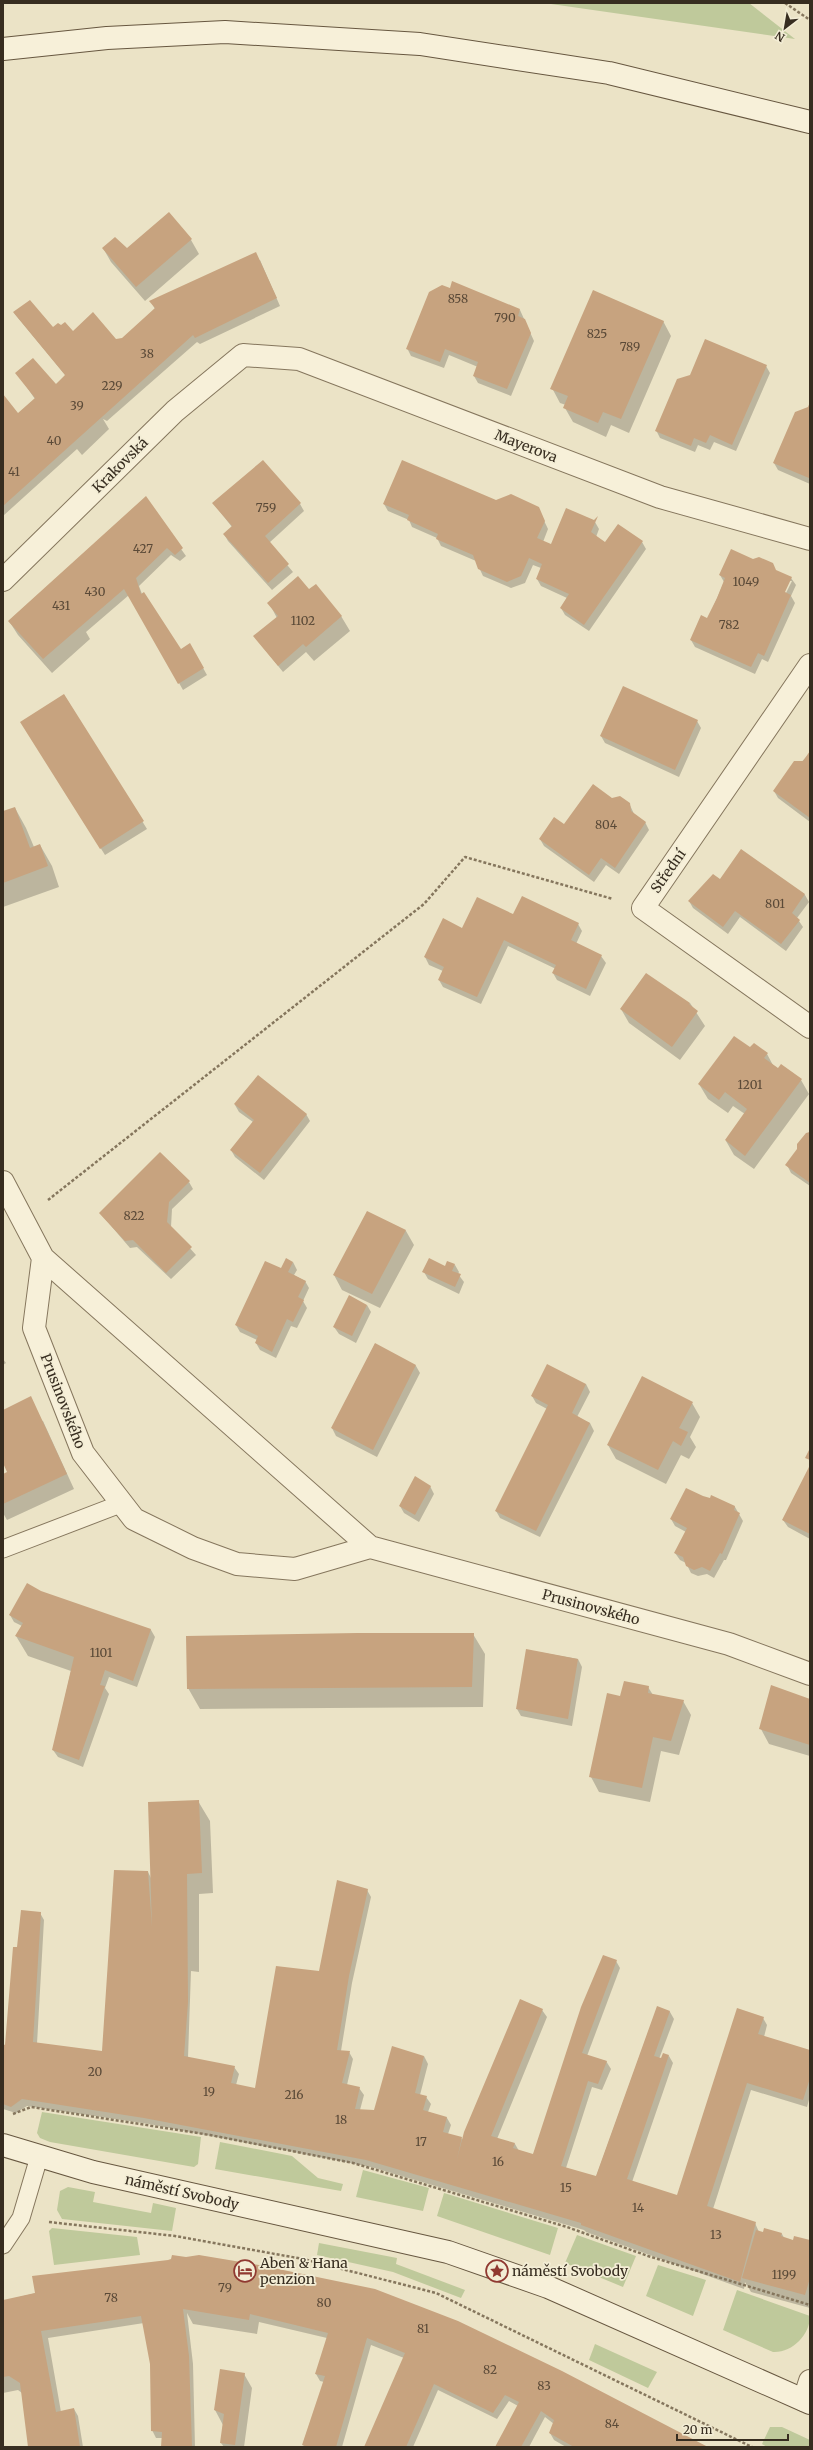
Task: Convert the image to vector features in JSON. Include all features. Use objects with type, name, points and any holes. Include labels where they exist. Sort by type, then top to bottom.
[{"type":"street","points":[[3,49],[107,38],[225,32],[420,44],[609,73],[810,122]]},
{"type":"street","name":"Mayerova","points":[[242,355],[298,359],[660,497],[810,539]]},
{"type":"street","name":"Krakovská","points":[[3,580],[175,411],[242,355]]},
{"type":"street","name":"Střední","points":[[810,665],[642,908],[810,1027]]},
{"type":"street","name":"Prusinovského","points":[[3,1182],[43,1258],[370,1547],[729,1644],[810,1674]]},
{"type":"street","name":"Prusinovského","points":[[43,1258],[34,1328],[84,1453],[134,1519],[193,1548],[237,1564],[294,1569],[370,1547]]},
{"type":"street","name":"náměstí Svobody","points":[[3,2145],[93,2172],[448,2252],[548,2287],[808,2395]]},
{"type":"lane","points":[[3,1549],[123,1504]]},
{"type":"lane","points":[[3,2245],[21,2218],[39,2157]]},
{"type":"path","points":[[785,3],[810,20]]},
{"type":"path","points":[[22,1220],[424,904],[465,857],[642,908]]},
{"type":"path","points":[[7,2113],[12,2115],[31,2107],[210,2135],[353,2163],[567,2226],[648,2256],[810,2305]]},
{"type":"path","points":[[21,2218],[183,2237],[303,2260],[436,2293],[752,2447]]},
{"type":"green space","points":[[544,3],[749,3],[795,39]]},
{"type":"green space","points":[[42,2112],[201,2137],[198,2164],[194,2167],[50,2142],[40,2138],[37,2133]]},
{"type":"green space","points":[[220,2142],[292,2156],[318,2178],[343,2184],[341,2191],[215,2169]]},
{"type":"green space","points":[[363,2170],[429,2188],[423,2211],[356,2197]]},
{"type":"green space","points":[[68,2187],[95,2192],[93,2202],[151,2213],[153,2203],[176,2208],[172,2231],[62,2219],[57,2210],[60,2191]]},
{"type":"green space","points":[[444,2193],[558,2228],[550,2255],[437,2216]]},
{"type":"green space","points":[[52,2228],[137,2237],[140,2255],[54,2265],[49,2231]]},
{"type":"green space","points":[[577,2235],[636,2256],[623,2287],[565,2263]]},
{"type":"green space","points":[[319,2243],[397,2258],[396,2264],[465,2290],[461,2298],[393,2272],[317,2255]]},
{"type":"green space","points":[[658,2265],[706,2280],[693,2316],[646,2296]]},
{"type":"green space","points":[[737,2290],[810,2316],[807,2330],[799,2342],[780,2352],[773,2352],[723,2330]]},
{"type":"green space","points":[[595,2344],[657,2372],[648,2388],[589,2360]]},
{"type":"green space","points":[[770,2427],[782,2427],[810,2440],[810,2447],[767,2447],[762,2444]]},
{"type":"building","points":[[169,212],[192,239],[136,287],[102,248],[115,237],[127,248]]},
{"type":"building","points":[[256,252],[277,298],[195,338],[193,335],[3,506],[3,394],[18,413],[35,398],[15,373],[33,358],[56,384],[65,375],[13,312],[30,300],[53,327],[58,323],[61,325],[65,322],[73,331],[93,312],[116,339],[122,338],[155,308],[149,301]]},
{"type":"building","points":[[452,281],[520,309],[518,316],[525,319],[531,333],[507,389],[473,376],[478,362],[445,349],[440,362],[406,349],[429,292],[442,285],[450,288]]},
{"type":"building","points":[[593,290],[664,321],[621,419],[603,412],[598,423],[563,408],[568,396],[550,389]]},
{"type":"building","points":[[705,339],[767,365],[732,445],[710,435],[706,443],[694,438],[691,446],[655,431],[677,379],[690,375]]},
{"type":"building","points":[[810,402],[809,478],[773,463],[795,412],[808,407]]},
{"type":"building","points":[[263,460],[301,503],[265,536],[289,564],[268,583],[223,534],[232,526],[212,503]]},
{"type":"building","points":[[402,460],[496,500],[511,494],[539,507],[545,521],[537,538],[551,544],[566,508],[594,520],[598,516],[591,532],[605,542],[618,524],[643,541],[584,625],[560,608],[569,594],[536,579],[542,564],[529,558],[521,576],[507,582],[478,569],[473,555],[436,539],[438,534],[407,520],[409,515],[383,504]]},
{"type":"building","points":[[146,496],[183,548],[175,555],[167,548],[136,578],[141,594],[144,592],[181,649],[190,643],[204,668],[178,684],[124,589],[43,659],[8,621]]},
{"type":"building","points":[[731,549],[753,559],[759,557],[773,563],[776,570],[792,577],[785,592],[791,595],[764,656],[758,653],[751,667],[690,640],[701,615],[707,618],[717,598],[725,578],[719,575]]},
{"type":"building","points":[[298,576],[309,589],[316,584],[342,616],[306,647],[303,644],[278,666],[253,636],[278,616],[267,603]]},
{"type":"building","points":[[623,686],[698,720],[675,770],[600,736]]},
{"type":"building","points":[[64,694],[144,821],[100,849],[20,722]]},
{"type":"building","points":[[810,751],[810,818],[773,791],[794,761],[803,761]]},
{"type":"building","points":[[593,784],[612,798],[620,796],[630,803],[631,811],[646,822],[615,868],[601,858],[589,875],[539,839],[554,817],[564,824]]},
{"type":"building","points":[[15,807],[30,848],[40,844],[48,866],[3,883],[3,811]]},
{"type":"building","points":[[741,849],[805,894],[792,913],[800,920],[781,944],[735,911],[723,927],[688,901],[713,874],[720,879]]},
{"type":"building","points":[[522,896],[579,923],[571,940],[602,955],[586,989],[552,973],[556,965],[504,940],[477,997],[438,980],[444,967],[424,957],[443,918],[462,928],[477,897],[513,914]]},
{"type":"building","points":[[646,973],[690,1003],[689,1004],[698,1011],[672,1047],[620,1009]]},
{"type":"building","points":[[734,1036],[750,1047],[754,1043],[768,1053],[764,1058],[778,1068],[781,1064],[802,1079],[745,1156],[725,1140],[747,1109],[725,1092],[719,1100],[698,1084]]},
{"type":"building","points":[[258,1075],[307,1114],[260,1173],[230,1150],[254,1120],[234,1104]]},
{"type":"building","points":[[810,1132],[810,1183],[785,1165],[797,1149],[797,1144],[806,1133]]},
{"type":"building","points":[[160,1152],[190,1181],[169,1202],[167,1222],[192,1247],[166,1273],[133,1240],[125,1241],[99,1213]]},
{"type":"building","points":[[367,1211],[406,1230],[372,1294],[333,1275]]},
{"type":"building","points":[[286,1258],[293,1262],[288,1272],[306,1281],[298,1297],[304,1300],[293,1322],[287,1319],[272,1352],[255,1343],[258,1336],[235,1325],[265,1261],[281,1268]]},
{"type":"building","points":[[429,1258],[445,1266],[447,1261],[455,1264],[452,1271],[461,1274],[455,1287],[422,1272]]},
{"type":"building","points":[[349,1295],[367,1305],[352,1336],[333,1327]]},
{"type":"building","points":[[375,1343],[416,1365],[373,1450],[331,1428]]},
{"type":"building","points":[[547,1364],[586,1384],[572,1413],[590,1423],[536,1531],[495,1511],[548,1405],[531,1396]]},
{"type":"building","points":[[642,1376],[693,1402],[679,1428],[688,1432],[681,1446],[673,1441],[658,1470],[607,1445]]},
{"type":"building","points":[[31,1396],[67,1474],[3,1504],[3,1474],[7,1472],[3,1463],[3,1410]]},
{"type":"building","points":[[810,1448],[810,1460],[805,1458]]},
{"type":"building","points":[[810,1465],[810,1534],[782,1520]]},
{"type":"building","points":[[415,1476],[431,1486],[415,1515],[399,1506]]},
{"type":"building","points":[[686,1488],[710,1498],[711,1495],[735,1506],[734,1510],[740,1513],[722,1554],[720,1553],[710,1571],[702,1567],[694,1570],[686,1566],[683,1557],[674,1553],[687,1528],[670,1519]]},
{"type":"building","points":[[27,1583],[41,1591],[151,1629],[133,1681],[105,1670],[100,1685],[105,1686],[79,1760],[52,1750],[74,1657],[15,1636],[23,1623],[9,1615]]},
{"type":"building","points":[[357,1633],[474,1633],[472,1687],[187,1689],[186,1636]]},
{"type":"building","points":[[526,1649],[578,1659],[568,1719],[516,1709]]},
{"type":"building","points":[[624,1681],[649,1686],[648,1693],[684,1700],[671,1741],[653,1737],[642,1788],[589,1777],[607,1693],[620,1696]]},
{"type":"building","points":[[771,1685],[810,1699],[810,1745],[759,1729]]},
{"type":"building","points":[[199,1800],[202,1873],[187,1874],[188,2002],[184,2056],[235,2066],[231,2083],[255,2088],[276,1966],[319,1971],[337,1880],[368,1889],[349,1976],[337,2050],[350,2051],[342,2083],[360,2087],[355,2109],[374,2110],[392,2046],[424,2056],[415,2093],[427,2096],[423,2110],[447,2117],[443,2132],[462,2137],[457,2159],[464,2132],[520,1999],[543,2009],[491,2136],[515,2143],[513,2148],[533,2154],[581,2007],[603,1955],[617,1960],[582,2053],[607,2061],[598,2084],[588,2081],[561,2166],[596,2176],[657,2006],[670,2011],[654,2056],[661,2058],[663,2053],[669,2055],[627,2179],[677,2195],[737,2008],[764,2017],[758,2034],[810,2050],[810,2078],[803,2100],[747,2083],[707,2206],[756,2222],[740,2282],[581,2225],[581,2223],[366,2160],[144,2118],[22,2099],[11,2107],[3,2104],[3,2044],[5,2045],[13,1947],[17,1947],[21,1910],[41,1912],[33,2042],[102,2051],[114,1870],[148,1871],[152,1927],[148,1802]]},
{"type":"building","points":[[764,2228],[782,2233],[781,2236],[793,2240],[794,2236],[810,2240],[810,2278],[805,2295],[742,2278],[756,2230],[763,2232]]},
{"type":"building","points":[[172,2255],[186,2257],[199,2255],[259,2265],[375,2289],[458,2321],[562,2371],[708,2447],[574,2447],[549,2433],[554,2420],[541,2411],[521,2447],[495,2447],[519,2402],[505,2395],[493,2413],[434,2384],[406,2447],[364,2447],[405,2353],[367,2338],[336,2447],[309,2447],[302,2445],[325,2376],[315,2374],[328,2333],[250,2314],[249,2320],[183,2309],[189,2356],[192,2447],[161,2447],[162,2432],[151,2431],[150,2364],[141,2316],[41,2331],[56,2412],[74,2408],[80,2447],[28,2447],[20,2383],[9,2376],[3,2377],[3,2300],[35,2293],[32,2276],[168,2260],[171,2259]]},
{"type":"building","points":[[220,2369],[245,2373],[235,2445],[220,2443],[224,2414],[214,2410]]},
{"type":"place","name":"Aben & Hana penzion","points":[[245,2271]]},
{"type":"place","name":"náměstí Svobody","points":[[497,2271]]}]
